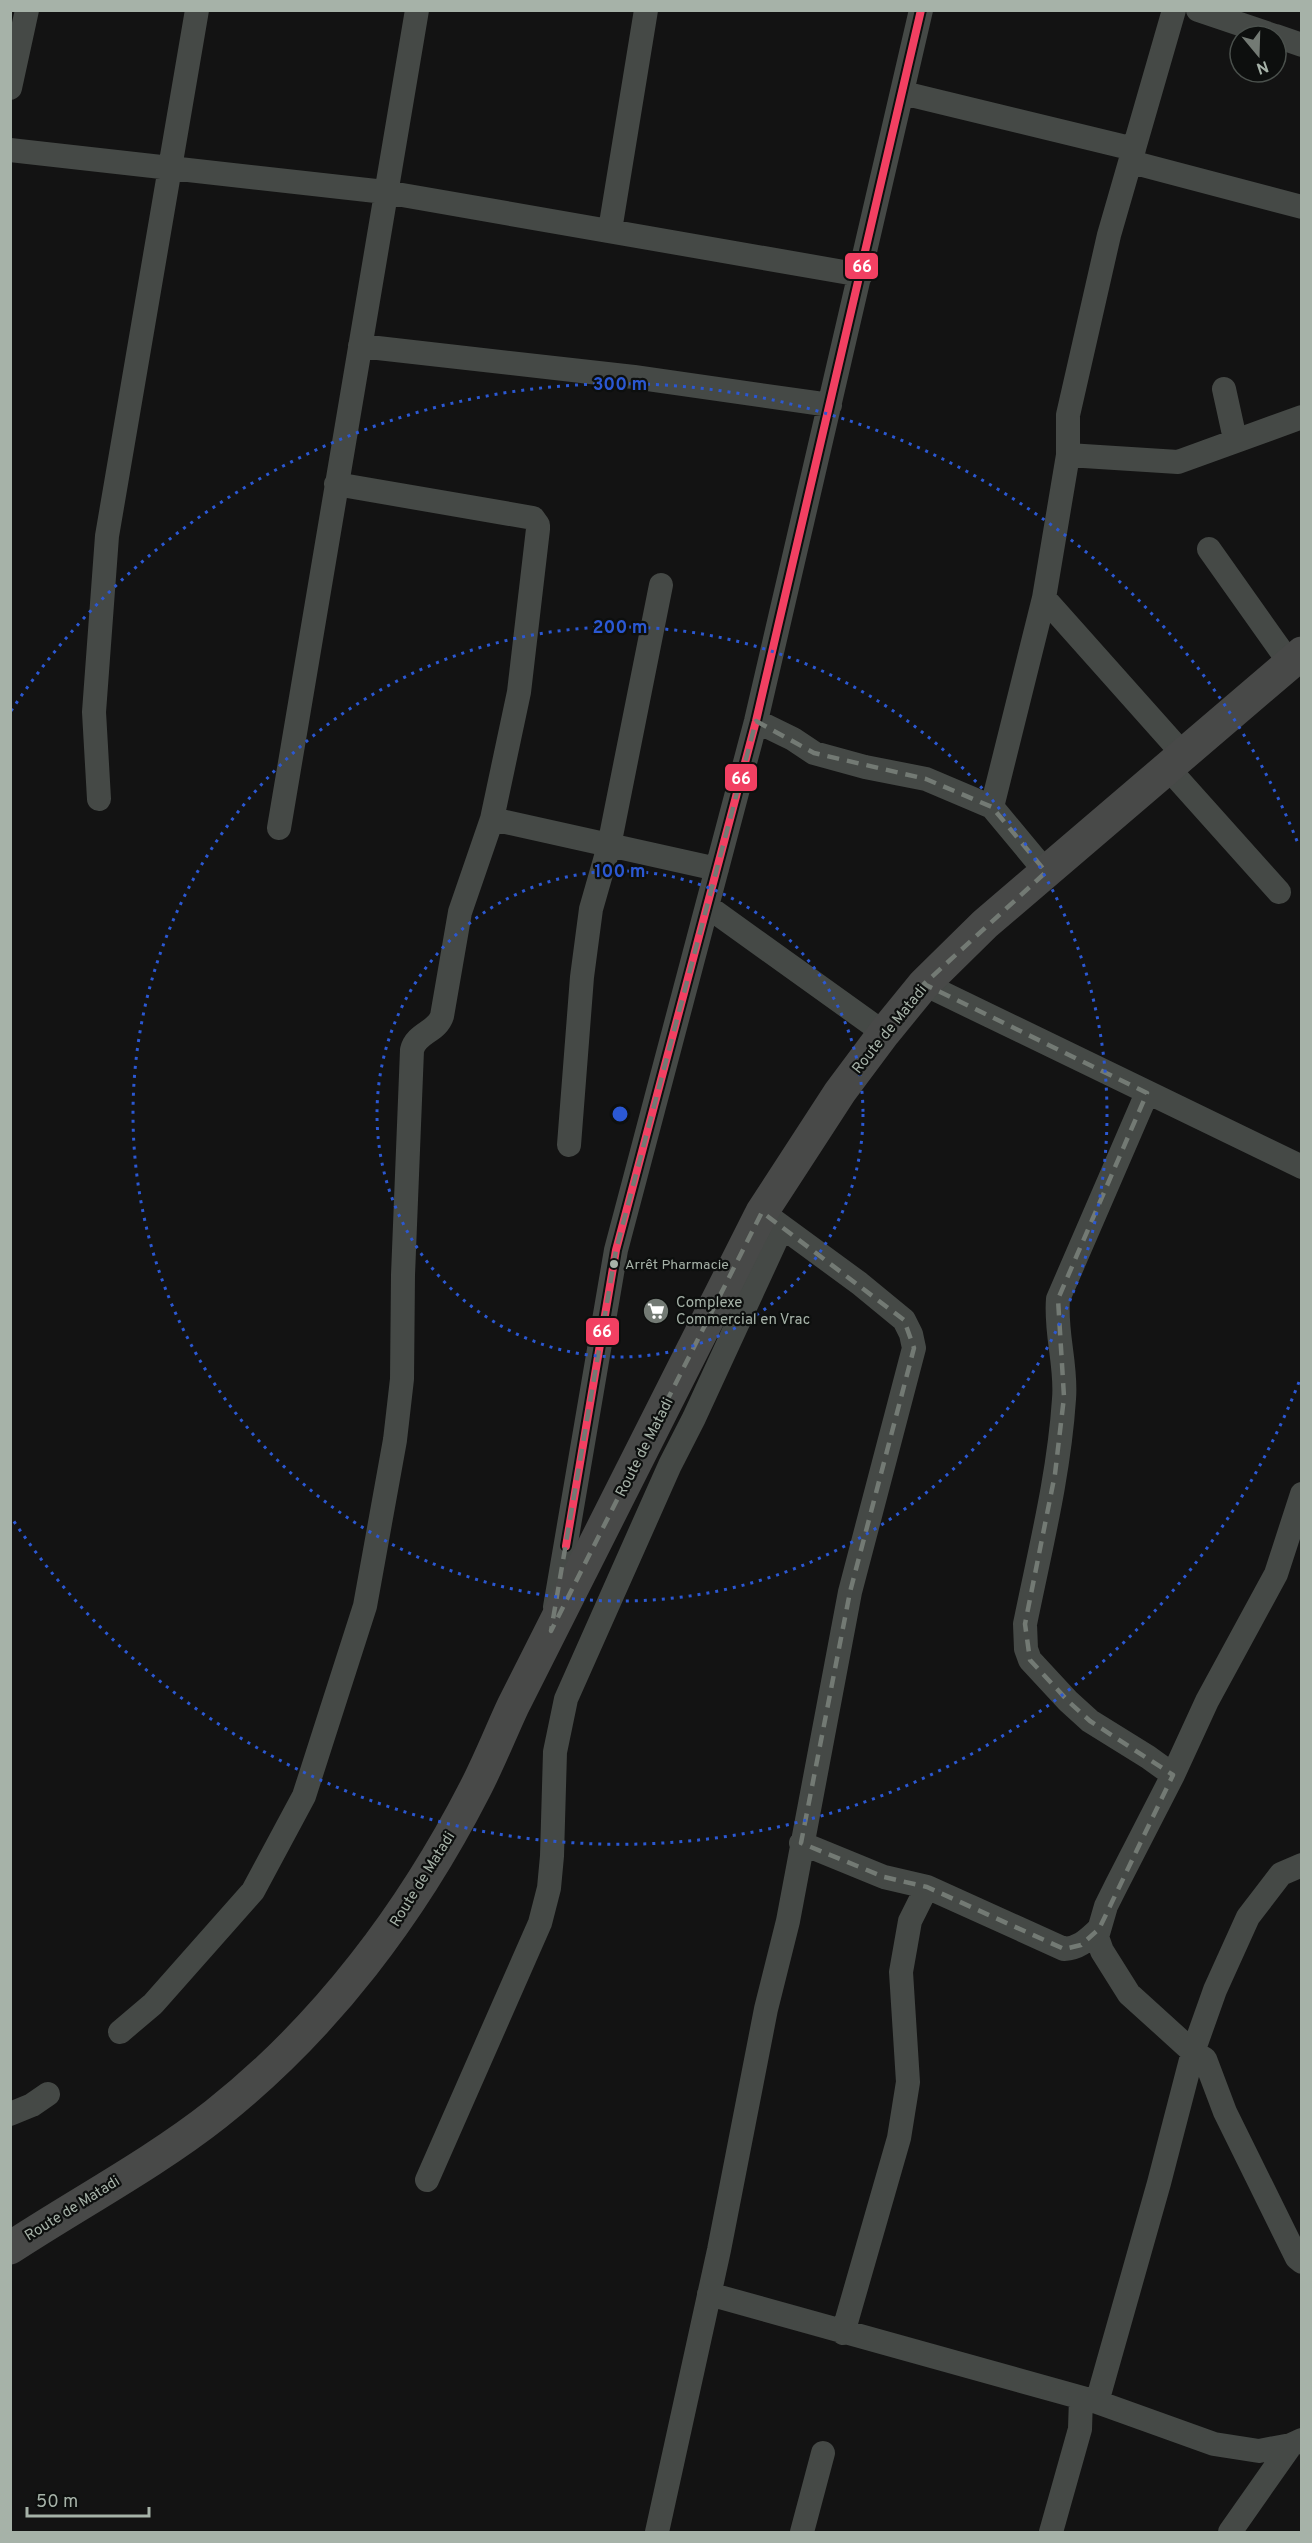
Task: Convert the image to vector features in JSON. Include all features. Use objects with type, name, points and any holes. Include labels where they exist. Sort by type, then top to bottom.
[{"type":"highway","name":"Route de Matadi","points":[[10,2248],[158,2155],[216,2114],[268,2068],[342,1992],[393,1926],[435,1861],[476,1788],[513,1706],[551,1631],[840,1092],[924,984],[985,924],[1295,657]]},
{"type":"street","points":[[10,88],[27,10]]},
{"type":"street","points":[[99,799],[94,712],[107,536],[197,10]]},
{"type":"street","points":[[279,828],[417,10]]},
{"type":"street","points":[[610,230],[646,10]]},
{"type":"street","points":[[551,1631],[616,1250],[756,721],[921,10]]},
{"type":"street","points":[[992,807],[1044,598],[1068,455],[1068,415],[1109,235],[1174,10]]},
{"type":"street","points":[[1198,10],[1239,24]]},
{"type":"street","points":[[903,93],[1132,155],[1302,207]]},
{"type":"street","points":[[10,150],[385,192],[861,275]]},
{"type":"street","points":[[360,346],[633,377],[830,405]]},
{"type":"street","points":[[1224,389],[1235,439]]},
{"type":"street","points":[[1068,455],[1178,462],[1235,439],[1302,417]]},
{"type":"street","points":[[120,2032],[153,2004],[253,1891],[304,1796],[365,1606],[395,1440],[402,1379],[403,1275],[412,1050],[414,1041],[440,1022],[460,912],[492,819],[519,692],[538,525],[533,518],[336,484]]},
{"type":"street","points":[[1209,549],[1295,657]]},
{"type":"street","points":[[569,1145],[591,909],[609,846],[661,585]]},
{"type":"street","points":[[1044,598],[1279,892]]},
{"type":"street","points":[[756,721],[793,739],[814,753],[865,767],[926,779],[992,807],[1046,872]]},
{"type":"street","points":[[492,819],[717,869]]},
{"type":"street","points":[[707,906],[884,1033]]},
{"type":"street","points":[[924,984],[1302,1167]]},
{"type":"street","points":[[1147,1093],[1058,1299],[1056,1320],[1064,1397],[1055,1474],[1025,1624],[1026,1649],[1030,1660],[1068,1701],[1090,1722],[1148,1756],[1173,1775]]},
{"type":"street","points":[[427,2180],[540,1923],[549,1888],[555,1752],[566,1699],[648,1513],[772,1219],[859,1282],[904,1320],[911,1334],[914,1348],[850,1592],[788,1921],[749,2086],[709,2294],[657,2532]]},
{"type":"street","points":[[1302,1494],[1276,1574],[1207,1701],[1173,1775],[1117,1884],[1099,1929],[1098,1942],[1128,1994],[1193,2052],[1205,2059],[1225,2112],[1297,2259],[1302,2262]]},
{"type":"street","points":[[801,1843],[884,1877],[927,1887],[1064,1949],[1074,1948],[1099,1929]]},
{"type":"street","points":[[1051,2532],[1089,2400],[1159,2183],[1193,2052],[1215,1990],[1248,1917],[1281,1874],[1302,1865]]},
{"type":"street","points":[[843,2333],[899,2138],[908,2082],[901,1972],[910,1921],[927,1887]]},
{"type":"street","points":[[10,2114],[33,2105],[48,2094]]},
{"type":"street","points":[[709,2294],[1089,2400],[1214,2444],[1259,2451],[1296,2443]]},
{"type":"street","points":[[1230,2532],[1296,2443]]},
{"type":"street","points":[[802,2532],[823,2453]]},
{"type":"highlighted area","points":[[756,721],[814,753],[926,779],[992,807],[1046,872],[924,984],[1147,1093],[1058,1299],[1064,1397],[1055,1474],[1025,1624],[1030,1660],[1068,1701],[1090,1721],[1173,1775],[1099,1929],[1081,1945],[1064,1949],[927,1887],[884,1877],[801,1843],[850,1592],[914,1348],[904,1320],[762,1212],[551,1631],[616,1250]]},
{"type":"transit line","name":"66","points":[[566,1546],[616,1250],[756,721],[921,10]]},
{"type":"place","name":"Arrêt Pharmacie","points":[[614,1264]]},
{"type":"place","name":"Complexe Commercial en Vrac","points":[[656,1311]]}]
